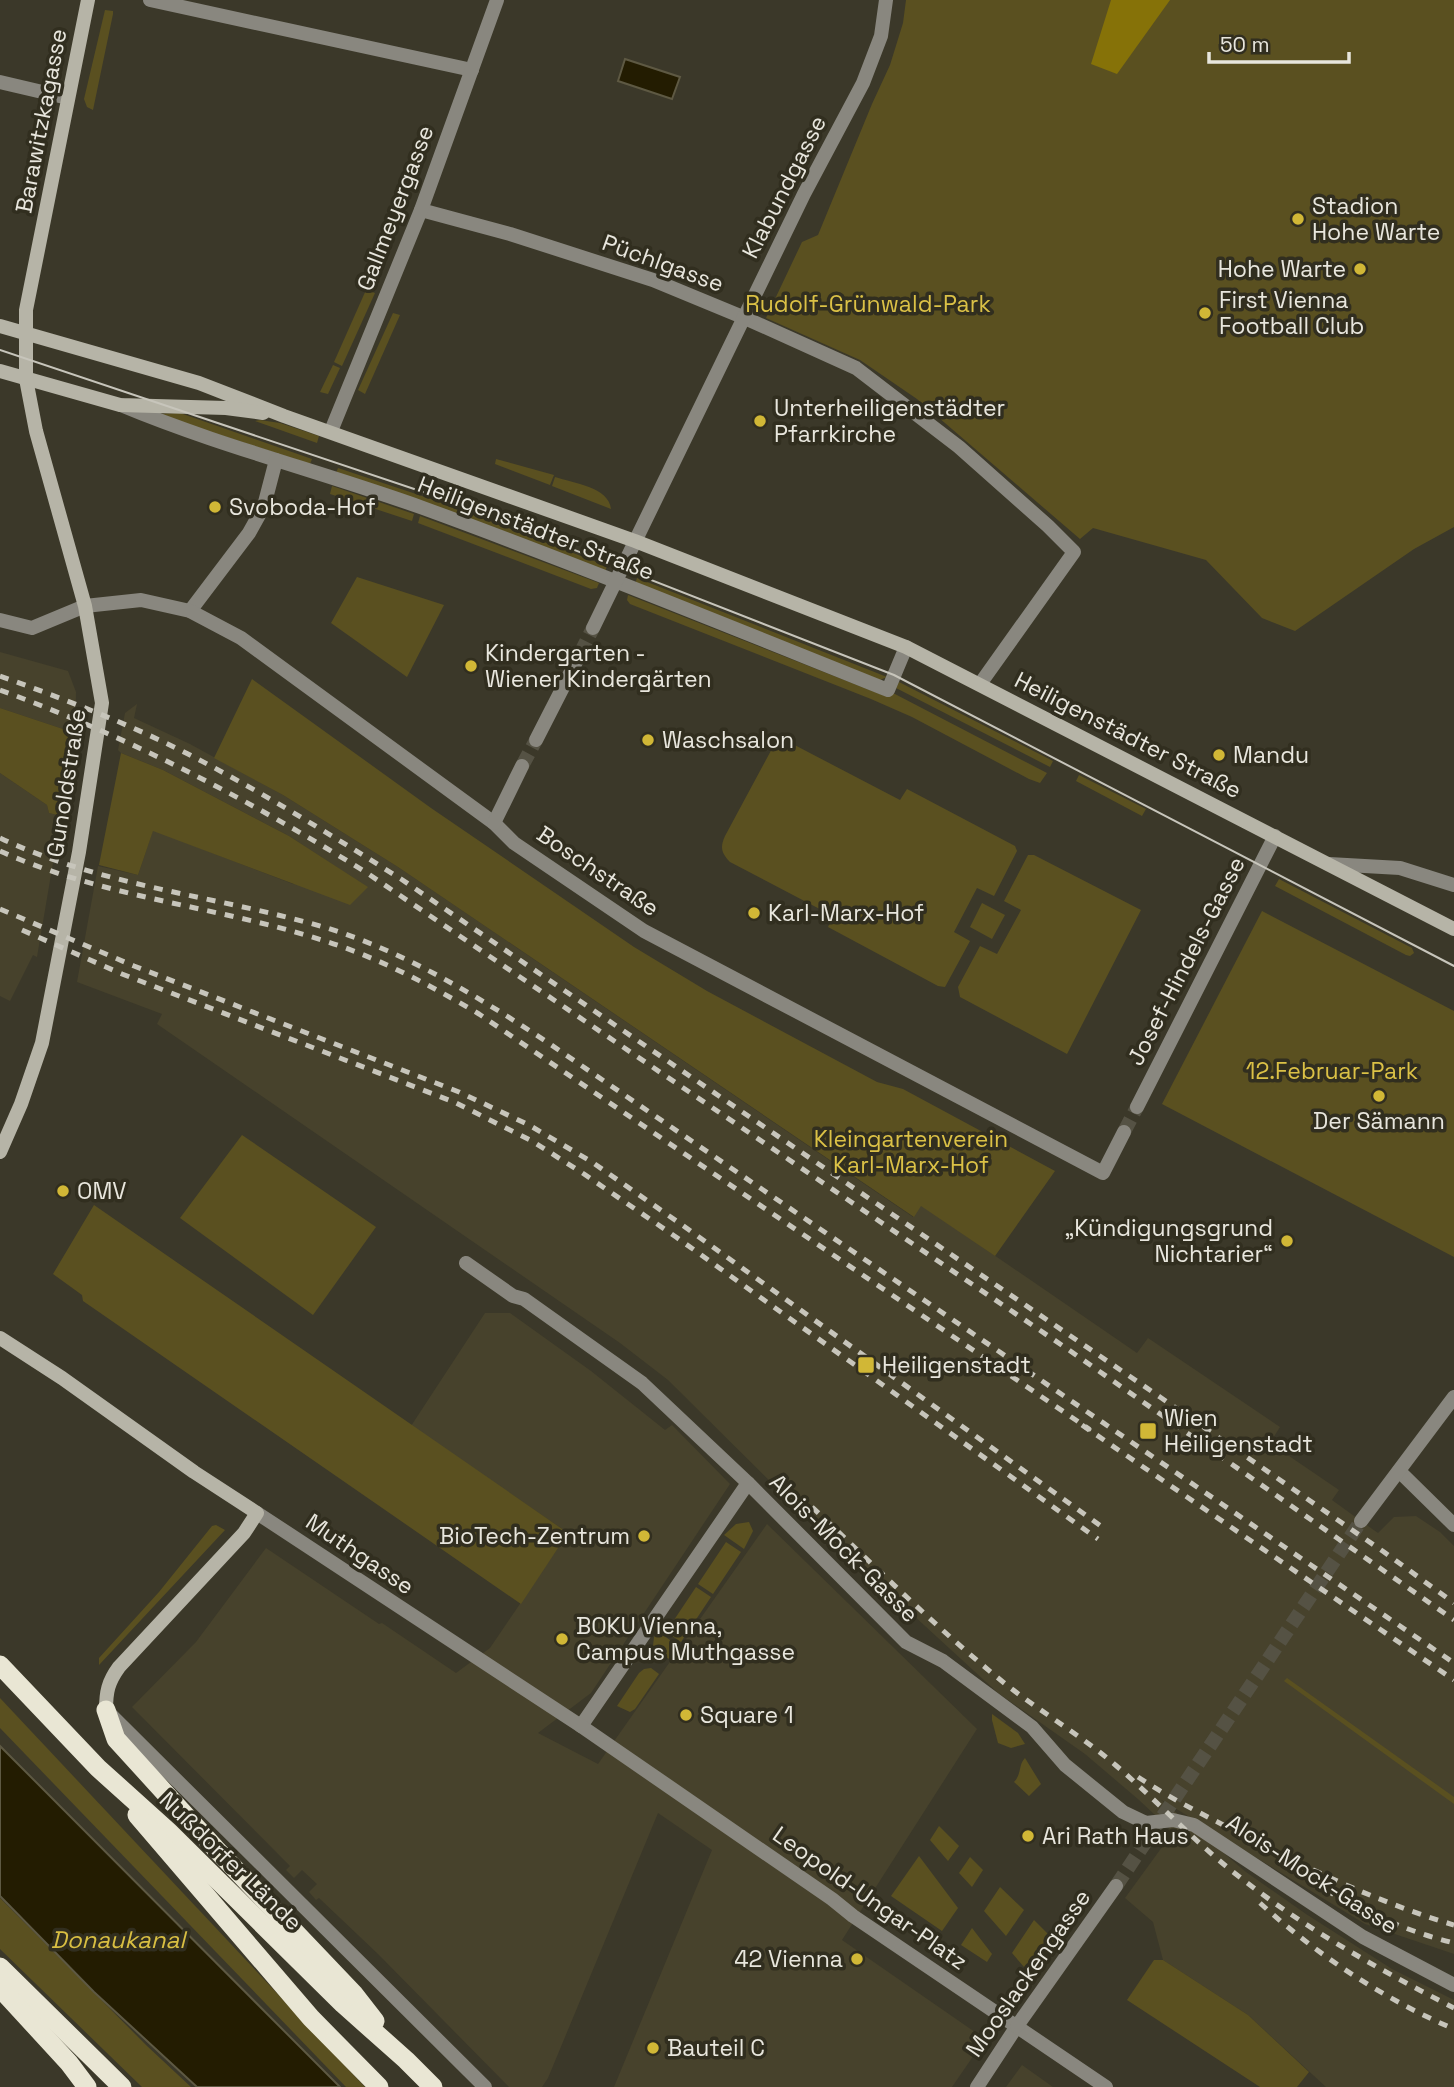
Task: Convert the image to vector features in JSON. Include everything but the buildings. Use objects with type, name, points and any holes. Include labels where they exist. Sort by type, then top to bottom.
[{"type":"highway","name":"Nußdorfer Lände","points":[[0,1665],[98,1768],[168,1831],[343,2004],[433,2087]]},
{"type":"highway","points":[[106,1710],[116,1739],[354,1994],[406,2060]]},
{"type":"highway","points":[[98,1768],[312,2018],[379,2087]]},
{"type":"highway","points":[[0,1967],[122,2087]]},
{"type":"highway","points":[[0,1988],[69,2063],[87,2087]]},
{"type":"main road","name":"Barawitzkagasse","points":[[26,334],[26,310],[88,0]]},
{"type":"main road","name":"Heiligenstädter Straße","points":[[0,326],[199,383],[635,541],[906,647],[1454,929]]},
{"type":"main road","name":"Gunoldstraße","points":[[0,1152],[21,1104],[42,1043],[81,838],[102,703],[85,607],[36,431],[26,379],[26,334]]},
{"type":"main road","name":"Heiligenstädter Straße","points":[[0,371],[120,405],[226,408],[284,415]]},
{"type":"main road","name":"Muthgasse","points":[[0,1338],[257,1513]]},
{"type":"main road","points":[[106,1710],[106,1690],[119,1667],[244,1533],[257,1513]]},
{"type":"street","points":[[150,0],[472,70]]},
{"type":"street","name":"Gallmeyergasse","points":[[331,430],[421,210],[497,0]]},
{"type":"street","name":"Klabundgasse","points":[[593,628],[814,175],[863,83],[881,36],[886,0]]},
{"type":"street","points":[[0,82],[68,98]]},
{"type":"street","name":"Püchlgasse","points":[[421,210],[510,234],[653,280],[745,318],[856,368],[960,447],[1074,552],[980,684]]},
{"type":"street","name":"Heiligenstädter Straße","points":[[120,405],[165,423],[421,508],[617,582],[888,690],[906,647]]},
{"type":"street","points":[[190,611],[259,515],[264,506],[276,460]]},
{"type":"street","name":"Boschstraße","points":[[0,620],[32,628],[85,607],[141,600],[190,611],[241,638],[494,823],[514,843],[644,931],[1103,1173],[1124,1132]]},
{"type":"street","points":[[536,740],[580,654]]},
{"type":"street","points":[[494,823],[522,766]]},
{"type":"street","name":"Josef-Hindels-Gasse","points":[[1137,1107],[1275,836]]},
{"type":"street","name":"Heiligenstädter Straße","points":[[1329,864],[1400,868],[1454,886]]},
{"type":"street","name":"Alois-Mock-Gasse","points":[[466,1263],[513,1296],[524,1299],[642,1383],[748,1483],[906,1642],[943,1661],[1032,1727],[1065,1765],[1123,1812],[1146,1823],[1172,1820],[1194,1825],[1363,1937],[1454,1984]]},
{"type":"street","points":[[1361,1521],[1454,1397]]},
{"type":"street","points":[[1399,1471],[1454,1525]]},
{"type":"street","points":[[581,1726],[748,1483]]},
{"type":"street","name":"Muthgasse","points":[[257,1513],[581,1726],[697,1806]]},
{"type":"street","name":"Nußdorfer Lände","points":[[106,1710],[485,2087]]},
{"type":"street","name":"Leopold-Ungar-Platz","points":[[697,1806],[853,1916],[1017,2026]]},
{"type":"street","name":"Mooslackengasse","points":[[977,2087],[1116,1886]]},
{"type":"street","points":[[1017,2026],[1035,2041],[1106,2087]]},
{"type":"shaded area","points":[[1111,0],[1170,0],[1117,74],[1091,64]]},
{"type":"shaded area","points":[[0,652],[68,671],[76,692],[75,733],[0,708]]},
{"type":"shaded area","points":[[137,704],[134,718],[190,744],[283,795],[398,867],[913,1217],[921,1205],[1137,1353],[1148,1338],[1280,1427],[1270,1443],[1339,1490],[1332,1500],[1378,1533],[1394,1517],[1416,1516],[1440,1532],[1454,1546],[1454,1954],[1365,1924],[1160,1799],[1246,1872],[1306,1914],[1392,1969],[1454,2000],[1454,2087],[1326,2087],[1248,2015],[1163,1960],[1153,1922],[1125,1898],[1173,1832],[1139,1800],[1085,1754],[998,1693],[803,1514],[668,1380],[620,1343],[157,1024],[162,1014],[77,982],[98,866],[138,875],[153,830],[293,884],[367,887],[289,836],[163,770],[121,753],[118,750],[125,713]]},
{"type":"shaded area","points":[[0,773],[47,805],[49,813],[61,816],[37,957],[33,955],[10,1001],[0,996]]},
{"type":"shaded area","points":[[485,1313],[510,1313],[591,1371],[665,1430],[672,1425],[730,1484],[591,1693],[538,1733],[598,1764],[767,1524],[977,1729],[842,1940],[985,2039],[952,2087],[614,2087],[712,1850],[658,1813],[548,2078],[542,2087],[509,2087],[378,1954],[319,1898],[316,1900],[309,1892],[317,1884],[302,1870],[294,1878],[286,1870],[290,1866],[132,1707],[196,1642],[266,1548],[456,1673],[490,1648],[568,1533],[411,1426]]},
{"type":"shaded area","points":[[1022,2065],[1053,2087],[1006,2087]]},
{"type":"green space","name":"First Vienna Football Club","points":[[906,0],[1454,0],[1454,527],[1414,549],[1295,631],[1262,618],[1206,560],[1093,528],[1080,539],[917,399],[860,360],[766,318],[802,242],[818,235],[890,65],[903,23]]},
{"type":"green space","points":[[105,10],[113,11],[113,14],[93,110],[87,107],[84,99]]},
{"type":"green space","points":[[366,290],[375,293],[342,366],[334,362]]},
{"type":"green space","points":[[393,313],[400,315],[365,394],[358,390]]},
{"type":"green space","points":[[333,365],[340,368],[328,394],[320,392]]},
{"type":"green space","points":[[180,413],[312,459],[310,464],[155,414]]},
{"type":"green space","points":[[255,421],[280,423],[319,436],[317,443]]},
{"type":"green space","points":[[496,459],[554,475],[550,485],[495,464]]},
{"type":"green space","points":[[338,468],[446,504],[607,566],[605,572],[336,473]]},
{"type":"green space","points":[[555,477],[597,491],[609,502],[611,509],[552,486]]},
{"type":"green space","points":[[332,486],[414,514],[412,521],[330,494]]},
{"type":"green space","points":[[420,516],[599,583],[597,588],[591,589],[418,523]]},
{"type":"green space","points":[[357,577],[444,605],[407,677],[331,623]]},
{"type":"green space","points":[[637,578],[887,677],[880,680],[635,584]]},
{"type":"green space","points":[[628,595],[885,696],[893,693],[1047,773],[1040,783],[1029,779],[912,717],[630,604]]},
{"type":"green space","name":"Kleingartenverein Karl-Marx-Hof","points":[[252,679],[431,808],[634,947],[707,991],[877,1082],[903,1089],[1055,1171],[995,1256],[921,1206],[914,1217],[398,867],[283,795],[214,758]]},
{"type":"green space","points":[[899,682],[1053,761],[1050,767],[896,688]]},
{"type":"green space","points":[[0,708],[75,733],[61,816],[49,813],[47,805],[0,773]]},
{"type":"green space","points":[[785,740],[900,800],[907,789],[1015,846],[1017,851],[994,896],[977,888],[954,932],[970,941],[945,987],[938,986],[828,927],[833,916],[730,862],[725,856],[722,847],[725,836],[774,745]]},
{"type":"green space","points":[[121,753],[163,770],[289,836],[368,887],[350,905],[153,831],[138,875],[99,865]]},
{"type":"green space","points":[[1079,775],[1146,809],[1142,816],[1076,781]]},
{"type":"green space","points":[[1028,855],[1034,855],[1141,910],[1067,1054],[960,997],[958,987],[980,946],[997,954],[1021,910],[1004,901]]},
{"type":"green space","points":[[1279,879],[1412,948],[1414,953],[1406,955],[1275,886]]},
{"type":"green space","points":[[982,903],[1005,915],[992,939],[970,927]]},
{"type":"green space","name":"12.Februar-Park","points":[[1262,911],[1454,1011],[1454,1257],[1162,1104]]},
{"type":"green space","points":[[242,1135],[376,1227],[313,1315],[180,1218]]},
{"type":"green space","points":[[94,1205],[568,1533],[521,1604],[83,1301],[82,1295],[53,1274]]},
{"type":"green space","points":[[749,1522],[753,1531],[744,1549],[724,1535],[736,1524]]},
{"type":"green space","points":[[216,1525],[225,1530],[99,1665],[99,1658],[159,1592],[212,1526]]},
{"type":"green space","points":[[726,1542],[741,1552],[713,1594],[698,1584]]},
{"type":"green space","points":[[696,1587],[711,1597],[681,1642],[666,1632]]},
{"type":"green space","points":[[659,1632],[678,1646],[669,1659],[653,1646],[654,1637]]},
{"type":"green space","points":[[651,1668],[659,1674],[635,1709],[630,1712],[617,1706],[639,1673]]},
{"type":"green space","points":[[1287,1678],[1454,1797],[1454,1804],[1284,1681]]},
{"type":"green space","points":[[0,1698],[365,2087],[346,2087],[0,1728]]},
{"type":"green space","points":[[992,1714],[1018,1733],[1025,1744],[1011,1748],[998,1743]]},
{"type":"green space","points":[[1025,1758],[1041,1784],[1029,1796],[1014,1782]]},
{"type":"green space","points":[[939,1826],[959,1846],[948,1861],[930,1840]]},
{"type":"green space","points":[[919,1856],[958,1908],[942,1931],[891,1896]]},
{"type":"green space","points":[[970,1857],[983,1870],[972,1887],[959,1873]]},
{"type":"green space","points":[[1000,1887],[1024,1910],[1006,1936],[984,1911]]},
{"type":"green space","points":[[0,1898],[191,2087],[142,2087],[0,1949]]},
{"type":"green space","points":[[1034,1920],[1054,1940],[1031,1975],[1012,1953]]},
{"type":"green space","points":[[972,1928],[992,1954],[987,1962],[961,1945]]},
{"type":"green space","points":[[1154,1960],[1163,1960],[1248,2015],[1309,2072],[1297,2087],[1260,2087],[1127,2000]]},
{"type":"water","points":[[625,59],[680,77],[672,99],[618,81]]},
{"type":"water","name":"Donaukanal","points":[[0,1746],[340,2087],[197,2087],[94,1992],[0,1896]]},
{"type":"tunnel","points":[[580,654],[593,628]]},
{"type":"tunnel","points":[[522,766],[536,740]]},
{"type":"tunnel","points":[[1124,1132],[1137,1107]]},
{"type":"tunnel","points":[[1116,1886],[1361,1521]]},
{"type":"tram line","points":[[0,350],[444,499],[894,675],[1454,966]]},
{"type":"railway","points":[[0,676],[142,732],[216,768],[401,879],[1160,1397],[1454,1603]]},
{"type":"railway","points":[[0,690],[142,749],[233,795],[367,873],[1066,1348],[1454,1620]]},
{"type":"railway","points":[[0,838],[39,855],[120,880],[327,928],[385,950],[468,992],[547,1042],[1454,1663]]},
{"type":"railway","points":[[0,851],[79,880],[325,941],[385,964],[423,983],[479,1014],[1089,1429],[1082,1425]]},
{"type":"railway","points":[[0,909],[134,966],[459,1092],[529,1125],[592,1162],[685,1227],[1105,1529]]},
{"type":"railway","points":[[22,930],[122,974],[454,1102],[532,1141],[676,1237],[1098,1539]]},
{"type":"railway","points":[[1082,1425],[1454,1680]]},
{"type":"railway","points":[[812,1507],[957,1643],[1008,1686],[1107,1758],[1237,1875],[1288,1913],[1342,1947],[1454,2008]]},
{"type":"railway","points":[[1138,1777],[1189,1807],[1319,1873],[1399,1907],[1454,1925]]},
{"type":"railway","points":[[1295,1871],[1372,1914],[1454,1943]]},
{"type":"railway","points":[[1260,1903],[1304,1940],[1351,1974],[1402,2004],[1454,2029]]},
{"type":"place","name":"Stadion Hohe Warte","points":[[1298,219]]},
{"type":"place","name":"Hohe Warte","points":[[1360,269]]},
{"type":"place","name":"First Vienna Football Club","points":[[1205,313]]},
{"type":"place","name":"Unterheiligenstädter Pfarrkirche","points":[[760,421]]},
{"type":"place","name":"Svoboda-Hof","points":[[215,507]]},
{"type":"place","name":"Kindergarten - Wiener Kindergärten","points":[[471,666]]},
{"type":"place","name":"Waschsalon","points":[[648,740]]},
{"type":"place","name":"Mandu","points":[[1219,755]]},
{"type":"place","name":"Karl-Marx-Hof","points":[[754,913]]},
{"type":"place","name":"Der Sämann","points":[[1379,1096]]},
{"type":"place","name":"OMV","points":[[63,1191]]},
{"type":"place","name":"„Kündigungsgrund Nichtarier“","points":[[1287,1241]]},
{"type":"place","name":"Heiligenstadt","points":[[866,1365]]},
{"type":"place","name":"Wien Heiligenstadt","points":[[1148,1431]]},
{"type":"place","name":"BioTech-Zentrum","points":[[644,1536]]},
{"type":"place","name":"BOKU Vienna, Campus Muthgasse","points":[[562,1639]]},
{"type":"place","name":"Square 1","points":[[686,1715]]},
{"type":"place","name":"Ari Rath Haus","points":[[1028,1836]]},
{"type":"place","name":"42 Vienna","points":[[857,1959]]},
{"type":"place","name":"Bauteil C","points":[[653,2048]]},
{"type":"park label","name":"Rudolf-Grünwald-Park","points":[[868,304]]}]
